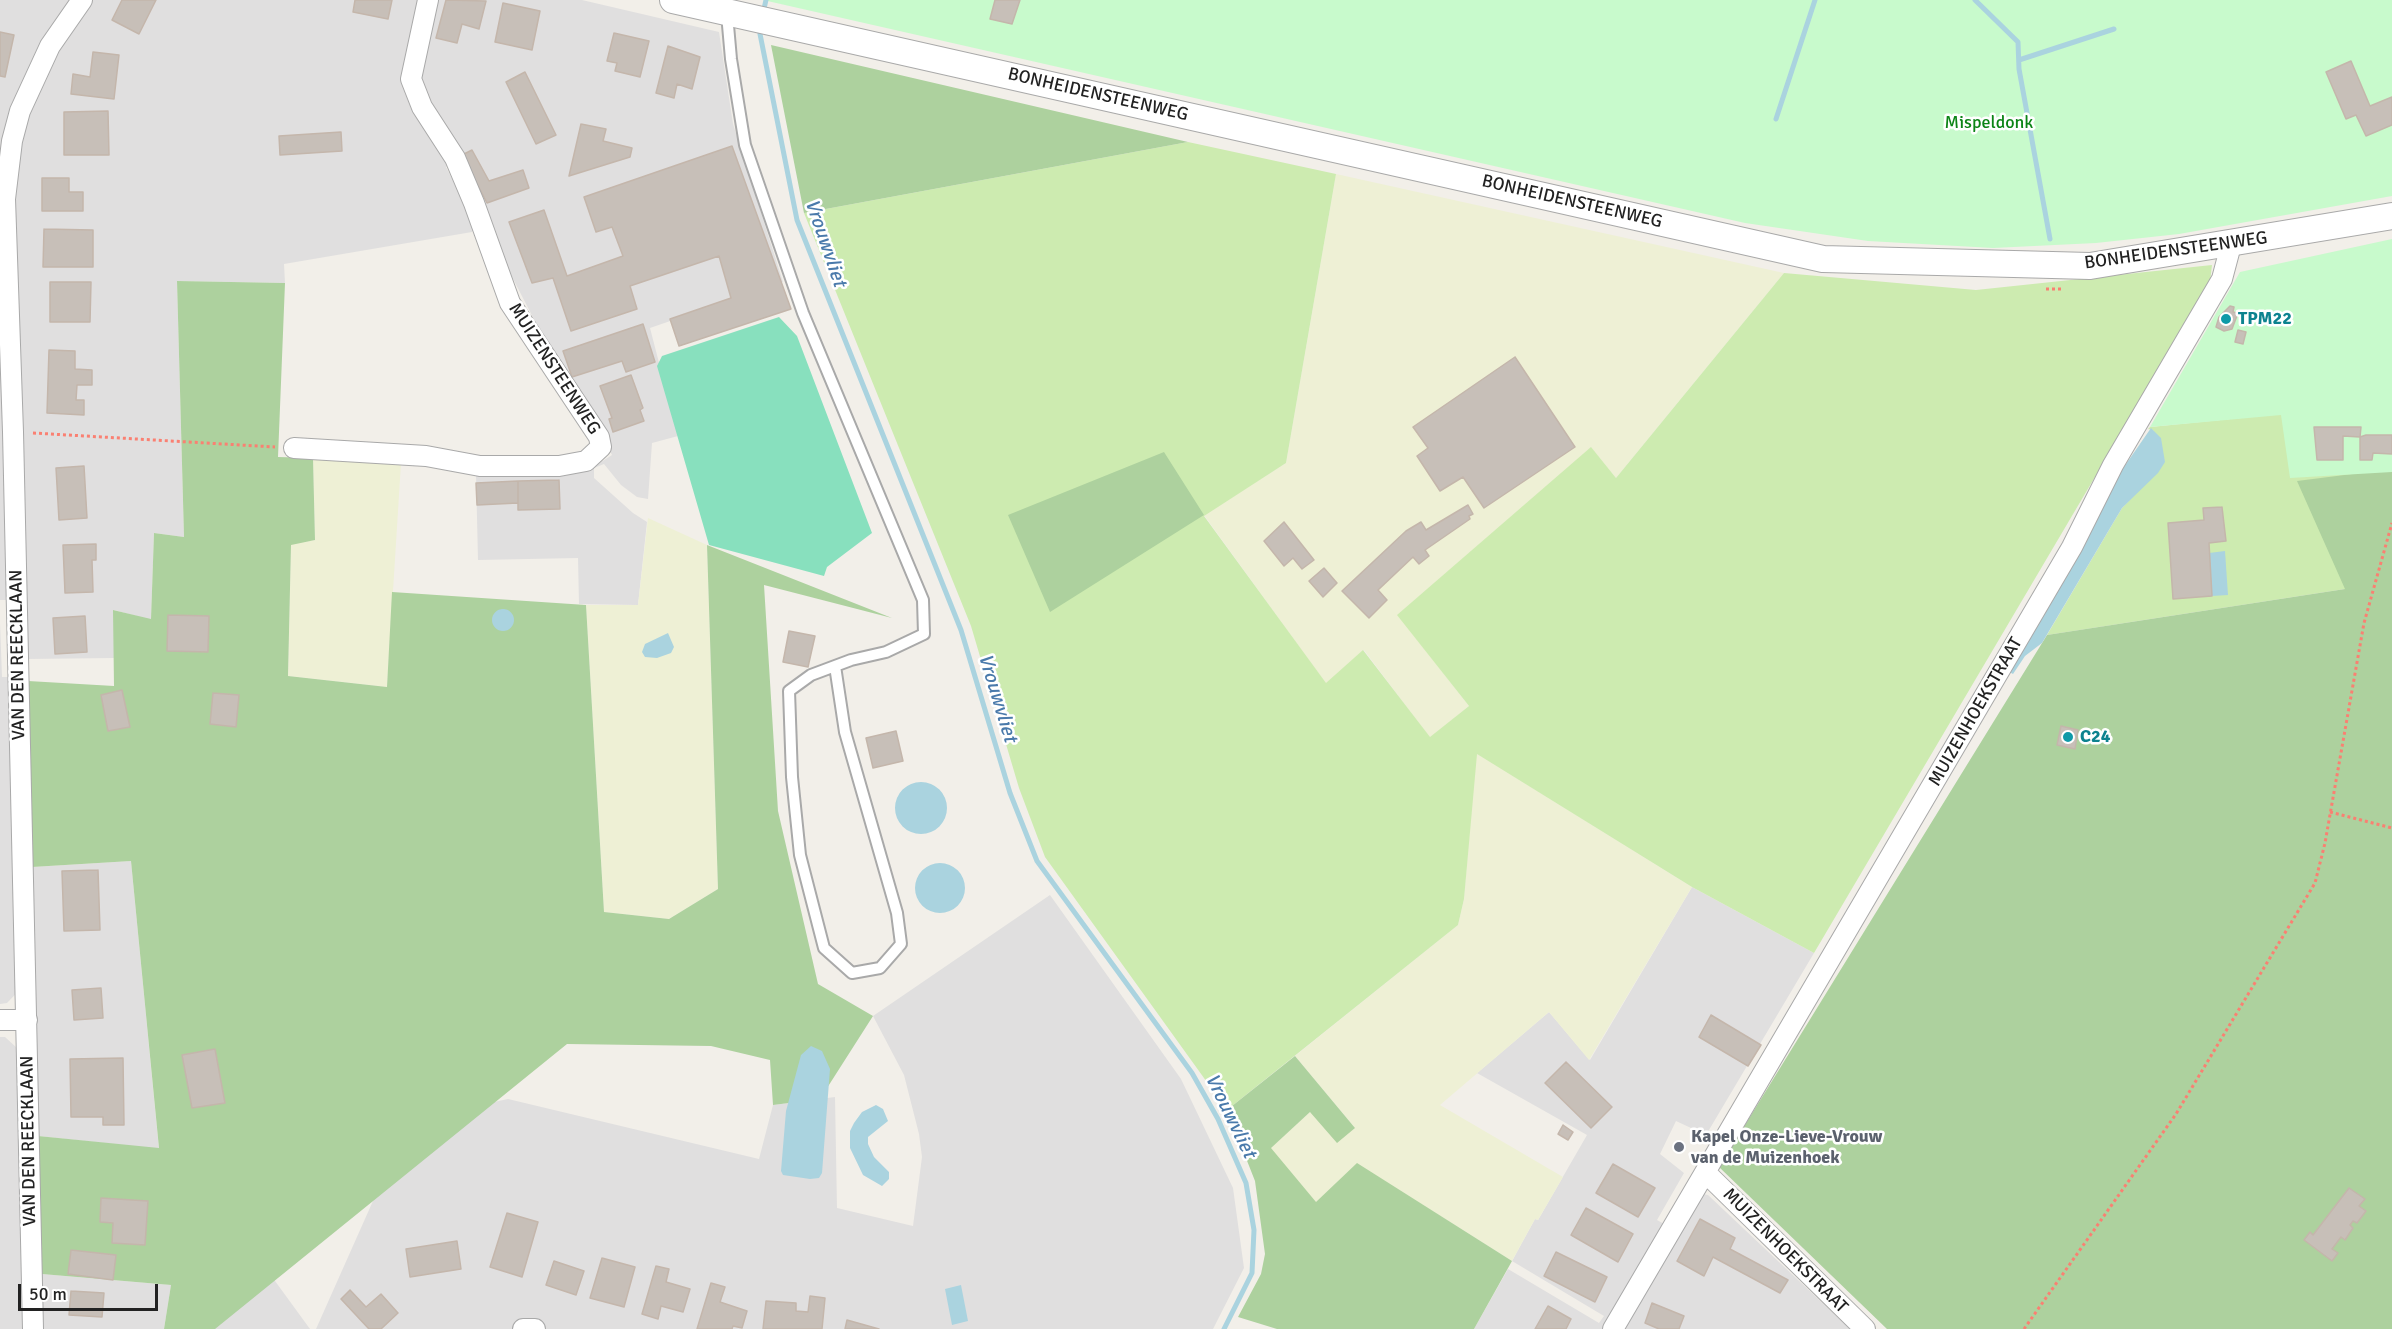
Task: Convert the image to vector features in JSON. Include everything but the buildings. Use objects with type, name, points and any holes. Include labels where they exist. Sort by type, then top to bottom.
[{"type":"street","name":"VAN DEN REECKLAAN","points":[[33,1329],[13,432],[5,198],[12,141],[20,111],[50,46],[82,0]]},
{"type":"street","name":"MUIZENSTEENWEG","points":[[294,448],[426,456],[480,466],[559,466],[586,461],[602,447],[599,437],[510,303],[480,218],[455,158],[419,98],[411,79],[428,0]]},
{"type":"street","points":[[673,0],[753,18]]},
{"type":"street","name":"BONHEIDENSTEENWEG","points":[[753,18],[1823,259],[2090,266],[2392,216]]},
{"type":"street","name":"MUIZENHOEKSTRAAT","points":[[1613,1329],[2072,547],[2113,465],[2222,279],[2231,244]]},
{"type":"street","points":[[0,1020],[27,1020]]},
{"type":"street","name":"MUIZENHOEKSTRAAT","points":[[1706,1173],[1865,1329]]},
{"type":"street","points":[[523,1329],[535,1329]]},
{"type":"lane","points":[[753,18],[731,59],[745,145],[803,313],[923,600],[924,634],[886,652],[835,666],[811,675],[789,691],[792,777],[800,855],[824,948],[852,973],[880,968],[901,944],[897,913],[845,732],[835,666]]},
{"type":"path","points":[[13,432],[294,448]]},
{"type":"path","points":[[2024,1329],[2176,1114],[2314,883],[2330,812],[2364,623],[2392,523]]},
{"type":"path","points":[[2330,812],[2392,828]]},
{"type":"shaded area","points":[[0,0],[582,0],[719,32],[733,124],[783,282],[650,328],[678,436],[652,443],[648,499],[637,497],[621,485],[604,464],[594,468],[594,478],[633,513],[647,522],[638,605],[579,604],[578,558],[478,560],[476,475],[578,472],[590,469],[612,455],[578,390],[553,356],[510,273],[484,206],[457,160],[446,167],[468,210],[474,227],[472,232],[284,264],[285,283],[177,281],[184,537],[154,533],[151,620],[114,610],[114,658],[27,659],[25,600],[0,600]]},
{"type":"shaded area","points":[[0,623],[2,677],[9,677],[16,919],[32,867],[131,861],[159,1149],[38,1136],[34,975],[7,1003],[0,1004]]},
{"type":"shaded area","points":[[1692,887],[1814,953],[1706,1135],[1676,1121],[1660,1154],[1684,1173],[1657,1220],[1680,1233],[1703,1194],[1708,1195],[1850,1329],[1474,1329],[1508,1269],[1599,1323],[1604,1316],[1512,1261],[1587,1135],[1477,1073],[1549,1012],[1590,1060]]},
{"type":"shaded area","points":[[1050,895],[1181,1079],[1233,1188],[1244,1268],[1213,1329],[316,1329],[409,1120],[508,1099],[759,1159],[773,1105],[835,1097],[837,1208],[913,1226],[922,1157],[919,1134],[904,1075],[873,1016]]},
{"type":"shaded area","points":[[0,1037],[5,1037],[17,1048],[26,1329],[0,1329]]},
{"type":"shaded area","points":[[267,1270],[310,1329],[207,1329]]},
{"type":"shaded area","points":[[42,1274],[171,1285],[164,1329],[43,1329]]},
{"type":"green space","name":"Mispeldonk","points":[[763,0],[2392,0],[2392,196],[2179,234],[2096,243],[1993,248],[1868,241],[1745,223]]},
{"type":"green space","points":[[771,45],[1188,142],[804,213]]},
{"type":"green space","points":[[1188,142],[1336,174],[1286,463],[1204,516],[1326,683],[1363,650],[1430,737],[1469,706],[1397,615],[1591,447],[1616,478],[1784,273],[1976,290],[2212,265],[2210,282],[1814,953],[1692,887],[1477,754],[1464,899],[1458,925],[1227,1110],[1045,857],[1019,788],[971,626],[804,213]]},
{"type":"green space","points":[[1336,174],[1784,273],[1616,478],[1591,448],[1398,615],[1469,706],[1430,738],[1364,650],[1326,684],[1204,515],[1286,463]]},
{"type":"green space","points":[[2392,239],[2392,472],[2290,478],[2281,415],[2150,427],[2240,272]]},
{"type":"green space","points":[[177,281],[285,283],[278,457],[313,458],[315,540],[291,545],[288,676],[387,687],[392,592],[586,605],[604,912],[669,919],[718,889],[707,545],[892,618],[764,585],[778,811],[818,984],[873,1016],[820,1099],[773,1105],[770,1060],[711,1046],[567,1044],[215,1329],[164,1329],[171,1285],[42,1274],[38,1136],[159,1148],[131,861],[32,867],[28,681],[114,686],[113,610],[151,619],[154,533],[184,537]]},
{"type":"green space","points":[[779,317],[797,336],[872,533],[827,567],[824,576],[709,545],[657,366],[662,356]]},
{"type":"green space","points":[[2281,414],[2381,473],[2345,589],[2047,635],[2122,508],[2138,491],[2154,433],[2153,430],[2148,429],[2150,427]]},
{"type":"green space","points":[[1164,452],[1204,515],[1050,612],[1008,515]]},
{"type":"green space","points":[[313,458],[401,463],[387,687],[288,676],[291,544],[315,540]]},
{"type":"green space","points":[[2392,469],[2392,1329],[1887,1329],[1719,1167],[2047,635],[2345,589],[2297,481]]},
{"type":"green space","points":[[648,518],[707,545],[718,889],[669,919],[604,912],[586,605],[638,605]]},
{"type":"green space","points":[[1476,753],[1692,887],[1589,1060],[1549,1012],[1440,1105],[1563,1177],[1538,1220],[1535,1219],[1512,1261],[1357,1164],[1316,1203],[1270,1148],[1310,1112],[1355,1128],[1295,1056],[1458,925],[1464,899]]},
{"type":"green space","points":[[1295,1056],[1355,1128],[1337,1143],[1310,1112],[1271,1148],[1316,1202],[1357,1163],[1512,1261],[1474,1329],[1277,1329],[1238,1317],[1261,1274],[1265,1254],[1255,1181],[1227,1110]]},
{"type":"water","points":[[2151,428],[2161,438],[2165,462],[2158,473],[2122,508],[2042,643],[2025,656],[2013,674],[2006,670],[2117,477]]},
{"type":"water","points":[[2225,551],[2228,595],[2212,596],[2209,553]]},
{"type":"water","points":[[503,609],[511,612],[514,620],[511,628],[503,631],[495,628],[492,620],[495,612]]},
{"type":"water","points":[[668,633],[674,647],[671,653],[657,658],[645,657],[642,652],[645,644]]},
{"type":"water","points":[[921,782],[931,784],[939,790],[945,798],[947,808],[945,818],[939,826],[931,832],[921,834],[911,832],[903,826],[897,818],[895,808],[897,798],[903,790],[911,784]]},
{"type":"water","points":[[935,863],[945,863],[958,870],[965,883],[965,893],[958,906],[945,913],[935,913],[926,909],[919,902],[915,893],[915,883],[919,874],[926,867]]},
{"type":"water","points":[[811,1046],[822,1051],[830,1069],[822,1173],[819,1178],[810,1179],[783,1175],[781,1171],[786,1111],[801,1055]]},
{"type":"water","points":[[876,1105],[883,1109],[888,1121],[868,1137],[868,1144],[874,1157],[889,1172],[889,1179],[882,1186],[863,1175],[850,1148],[850,1131],[854,1123],[862,1112]]},
{"type":"water","points":[[961,1285],[968,1321],[952,1325],[945,1289]]},
{"type":"waterway","name":"Vrouwvliet","points":[[763,13],[766,0]]},
{"type":"waterway","points":[[1776,119],[1815,0]]},
{"type":"waterway","points":[[1975,0],[2018,42],[2019,69],[2050,239]]},
{"type":"waterway","points":[[2019,60],[2114,29]]},
{"type":"waterway","name":"Vrouwvliet","points":[[760,34],[797,220],[961,630],[1010,793],[1037,861],[1192,1073],[1218,1119],[1246,1183],[1254,1230],[1252,1273],[1224,1329]]},
{"type":"place","name":"TPM22","points":[[2226,319]]},
{"type":"place","name":"C24","points":[[2068,737]]},
{"type":"place","name":"Kapel Onze-Lieve-Vrouw van de Muizenhoek","points":[[1679,1147]]}]
